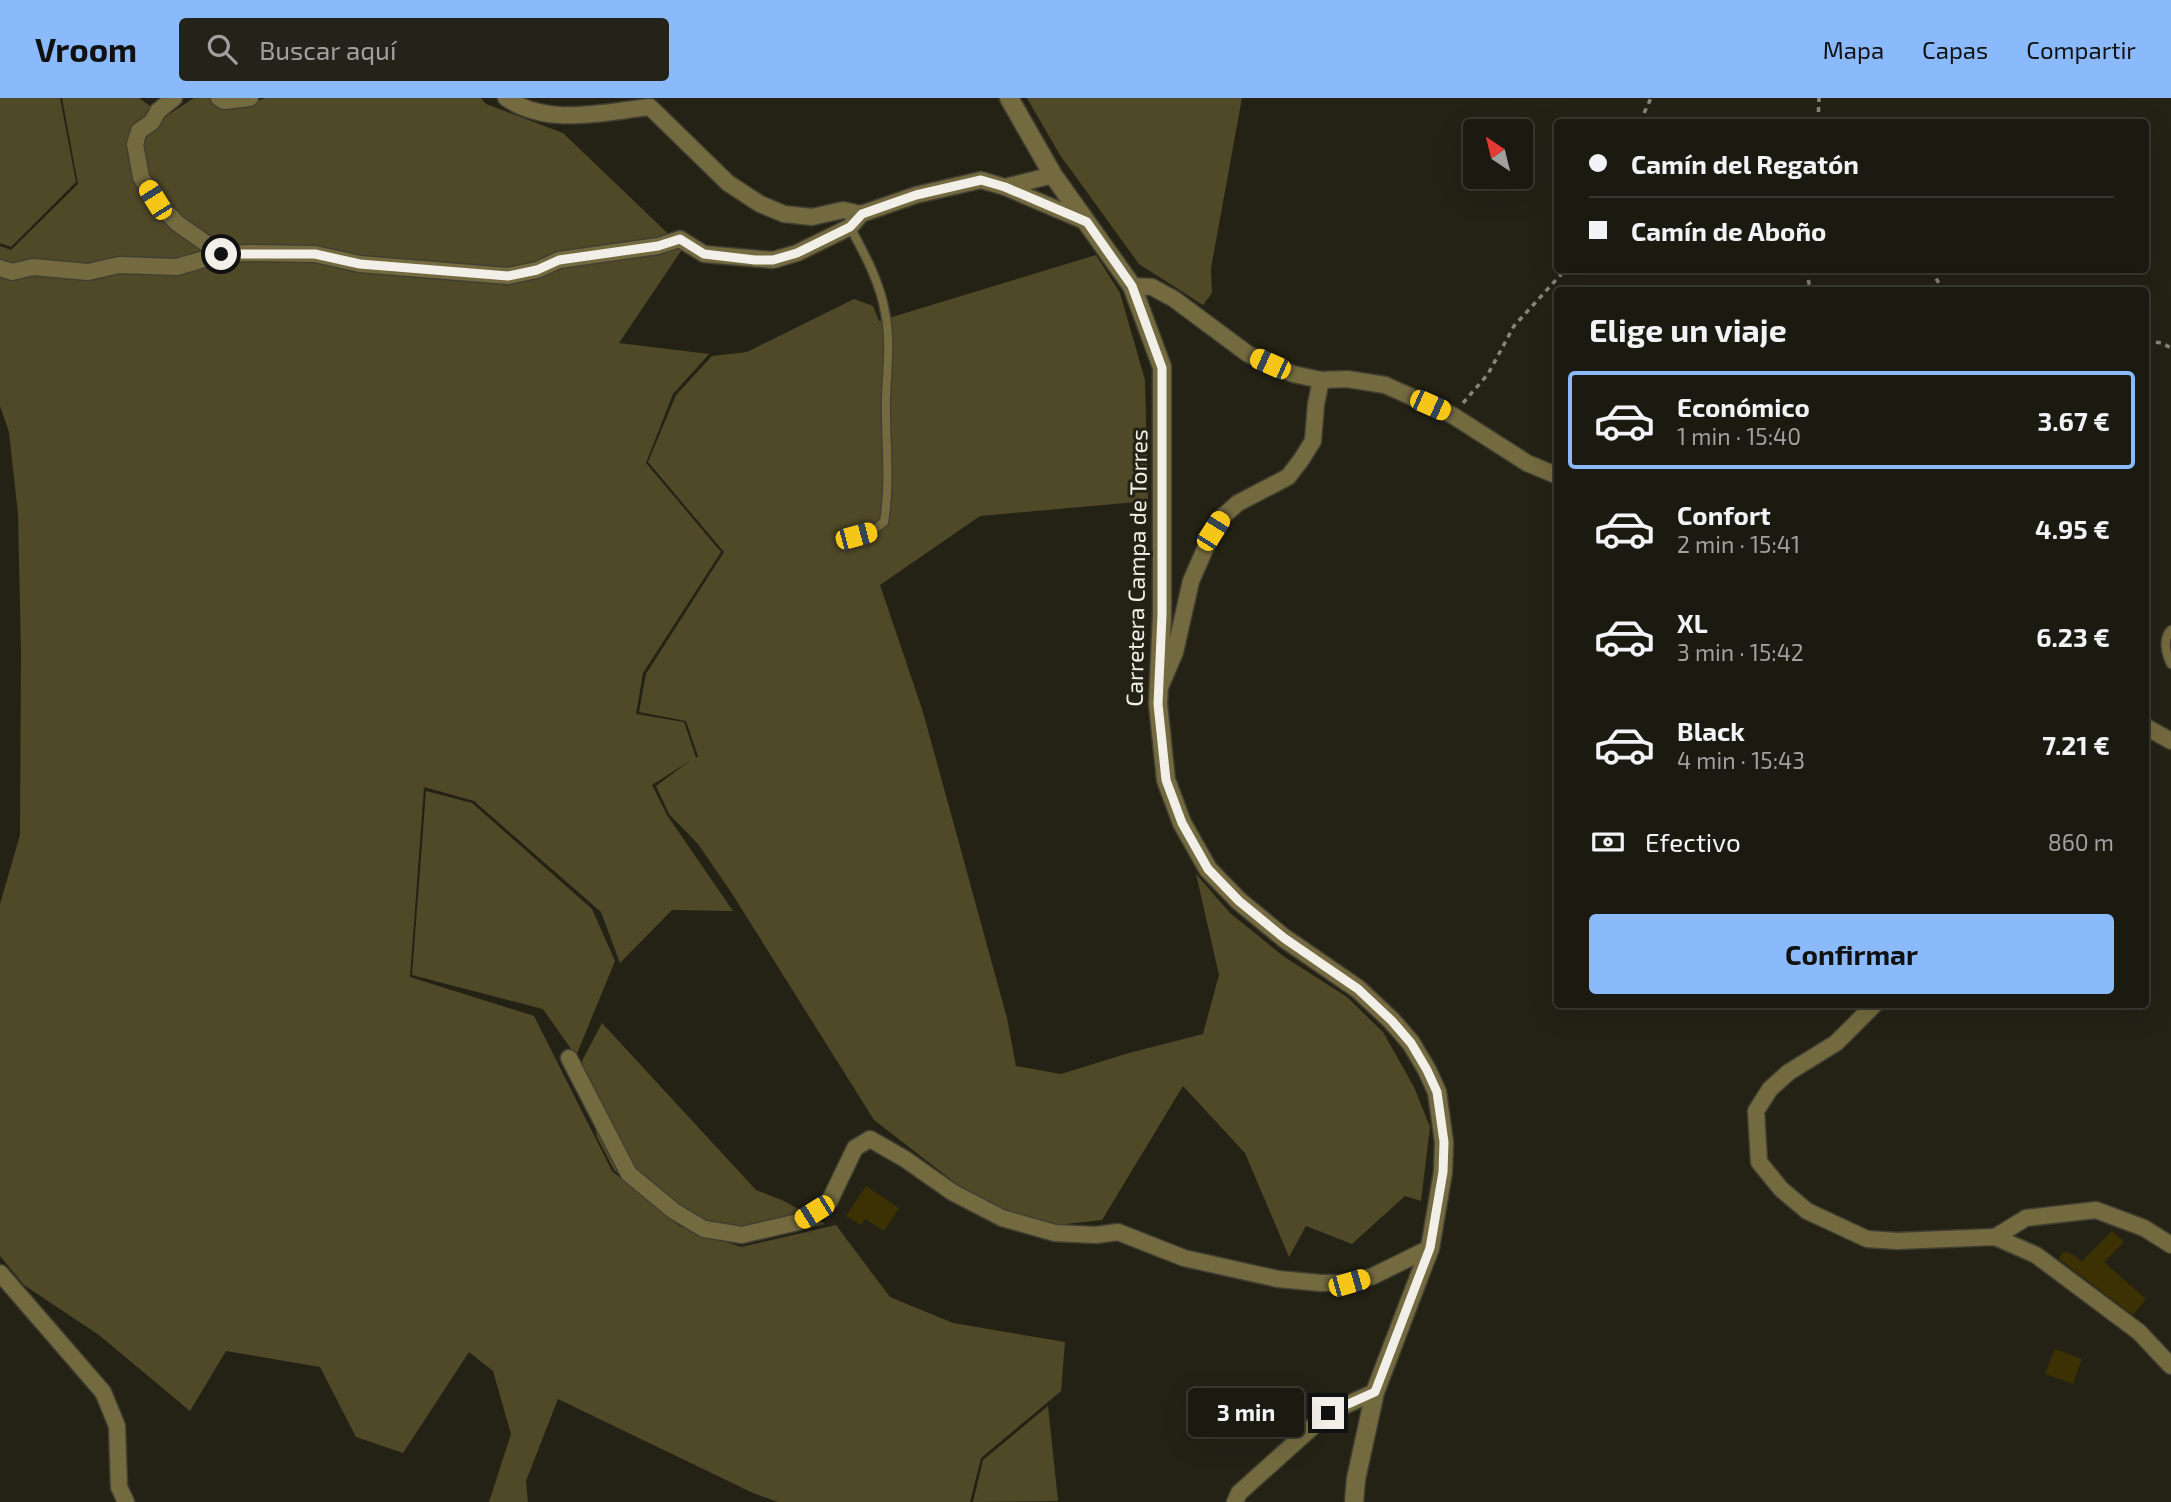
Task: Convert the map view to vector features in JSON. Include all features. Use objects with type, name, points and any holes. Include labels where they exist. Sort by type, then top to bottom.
[{"type":"street","points":[[174,98],[158,111],[152,122],[139,131],[135,144],[141,177],[155,200],[177,223],[221,254]]},
{"type":"street","points":[[219,98],[224,101],[250,98]]},
{"type":"street","points":[[506,98],[541,114],[566,115],[647,103],[728,183],[760,204],[784,214],[798,216],[812,217],[844,210],[862,214]]},
{"type":"street","name":"Carretera Campa de Torres","points":[[1009,98],[1053,175],[1132,286],[1162,368],[1163,601],[1158,704],[1166,780],[1182,823],[1208,869],[1239,901],[1284,938],[1358,989],[1392,1021],[1411,1043],[1437,1092],[1444,1142],[1443,1172],[1430,1248],[1375,1392],[1356,1479],[1354,1502]]},
{"type":"street","points":[[1005,187],[1053,175]]},
{"type":"street","points":[[0,268],[12,272],[33,267],[89,272],[119,265],[177,267],[221,254],[315,254],[360,264],[508,276],[537,270],[559,260],[658,246],[680,239],[704,254],[773,260],[797,253],[850,227],[862,214],[916,195],[981,180],[1005,187],[1087,222]]},
{"type":"street","points":[[1132,286],[1152,287],[1174,299],[1248,354],[1293,374],[1321,380],[1347,379],[1384,385],[1452,415],[1527,463],[1554,474]]},
{"type":"street","points":[[1158,691],[1175,652],[1191,581],[1213,531],[1221,517],[1238,503],[1288,477],[1301,460],[1313,441],[1321,380]]},
{"type":"street","points":[[2149,729],[2171,741]]},
{"type":"street","points":[[1871,1008],[1836,1043],[1789,1072],[1770,1089],[1756,1111],[1759,1162],[1781,1189],[1807,1211],[1867,1239],[1897,1241],[1995,1237],[2036,1255],[2139,1332],[2171,1366]]},
{"type":"street","points":[[569,1058],[629,1174],[674,1210],[704,1228],[742,1235],[798,1222],[829,1202],[855,1148],[870,1139],[905,1159],[951,1192],[1002,1218],[1055,1233],[1096,1236],[1118,1232],[1184,1258],[1278,1279],[1349,1283],[1373,1276],[1430,1248]]},
{"type":"street","points":[[1995,1237],[2026,1218],[2096,1210],[2144,1228],[2171,1245]]},
{"type":"street","points":[[0,1273],[103,1392],[117,1426],[119,1487],[127,1502]]},
{"type":"street","points":[[1235,1502],[1239,1493],[1328,1413],[1375,1392]]},
{"type":"lane","points":[[850,227],[867,260],[885,310],[889,348],[886,397],[888,484],[884,522],[872,531],[856,536]]},
{"type":"lane","points":[[2171,630],[2165,642],[2171,664]]},
{"type":"path","points":[[1641,119],[1651,98]]},
{"type":"path","points":[[1818,119],[1819,98]]},
{"type":"path","points":[[1452,415],[1488,374],[1514,326],[1562,273]]},
{"type":"path","points":[[2149,341],[2162,343],[2171,348]]},
{"type":"shaded area","points":[[0,98],[60,98],[76,182],[11,247],[0,243]]},
{"type":"shaded area","points":[[62,98],[139,98],[165,117],[194,98],[208,98],[242,107],[265,98],[481,98],[486,104],[563,133],[683,248],[619,343],[709,354],[673,394],[646,463],[721,552],[643,673],[636,714],[684,722],[696,758],[698,756],[686,721],[639,712],[646,674],[724,552],[648,462],[676,395],[712,356],[747,352],[854,299],[873,306],[879,321],[1096,255],[1120,293],[1145,380],[1148,501],[980,516],[880,585],[923,712],[1007,1018],[1016,1066],[1061,1074],[1203,1034],[1219,975],[1196,874],[1230,913],[1283,956],[1347,997],[1383,1032],[1414,1087],[1430,1127],[1421,1201],[1405,1196],[1352,1244],[1306,1226],[1289,1257],[1245,1153],[1183,1086],[1102,1220],[1048,1226],[980,1202],[874,1120],[731,892],[698,844],[669,814],[656,786],[691,760],[652,785],[667,815],[733,911],[672,910],[620,963],[601,912],[474,801],[424,787],[410,977],[534,1016],[612,1171],[679,1226],[741,1247],[836,1225],[890,1297],[953,1323],[1065,1342],[1061,1391],[981,1458],[970,1502],[778,1502],[753,1493],[558,1399],[526,1481],[528,1502],[489,1502],[511,1434],[493,1371],[469,1352],[403,1453],[356,1437],[320,1367],[226,1351],[190,1411],[99,1335],[24,1285],[0,1256],[0,904],[20,835],[21,653],[18,514],[9,432],[0,406],[0,246],[11,250],[78,184]]},
{"type":"shaded area","points":[[1027,98],[1242,98],[1211,268],[1212,293],[1203,305],[1139,264],[1060,155]]},
{"type":"shaded area","points":[[426,791],[472,803],[592,909],[615,961],[576,1056],[543,1009],[412,975]]},
{"type":"shaded area","points":[[602,1023],[756,1190],[784,1201],[825,1224],[741,1244],[680,1224],[614,1170],[597,1137],[582,1061]]},
{"type":"shaded area","points":[[1048,1406],[1058,1501],[973,1502],[983,1460]]},
{"type":"building","points":[[866,1186],[899,1208],[884,1231],[865,1219],[861,1225],[846,1216]]},
{"type":"building","points":[[2112,1231],[2124,1242],[2104,1262],[2146,1299],[2133,1315],[2059,1259],[2062,1253],[2068,1252],[2082,1261]]},
{"type":"building","points":[[2055,1349],[2082,1359],[2073,1384],[2045,1374]]},
{"type":"route","points":[[221,254],[315,254],[360,264],[508,276],[537,270],[559,260],[658,246],[680,239],[692,244],[704,254],[773,260],[797,253],[850,227],[862,214],[916,195],[981,180],[1005,187],[1087,222],[1132,286],[1162,368],[1162,615],[1158,704],[1166,780],[1182,823],[1208,869],[1239,901],[1284,938],[1358,989],[1392,1021],[1411,1043],[1437,1092],[1444,1142],[1443,1172],[1430,1248],[1375,1392],[1328,1413]]}]
